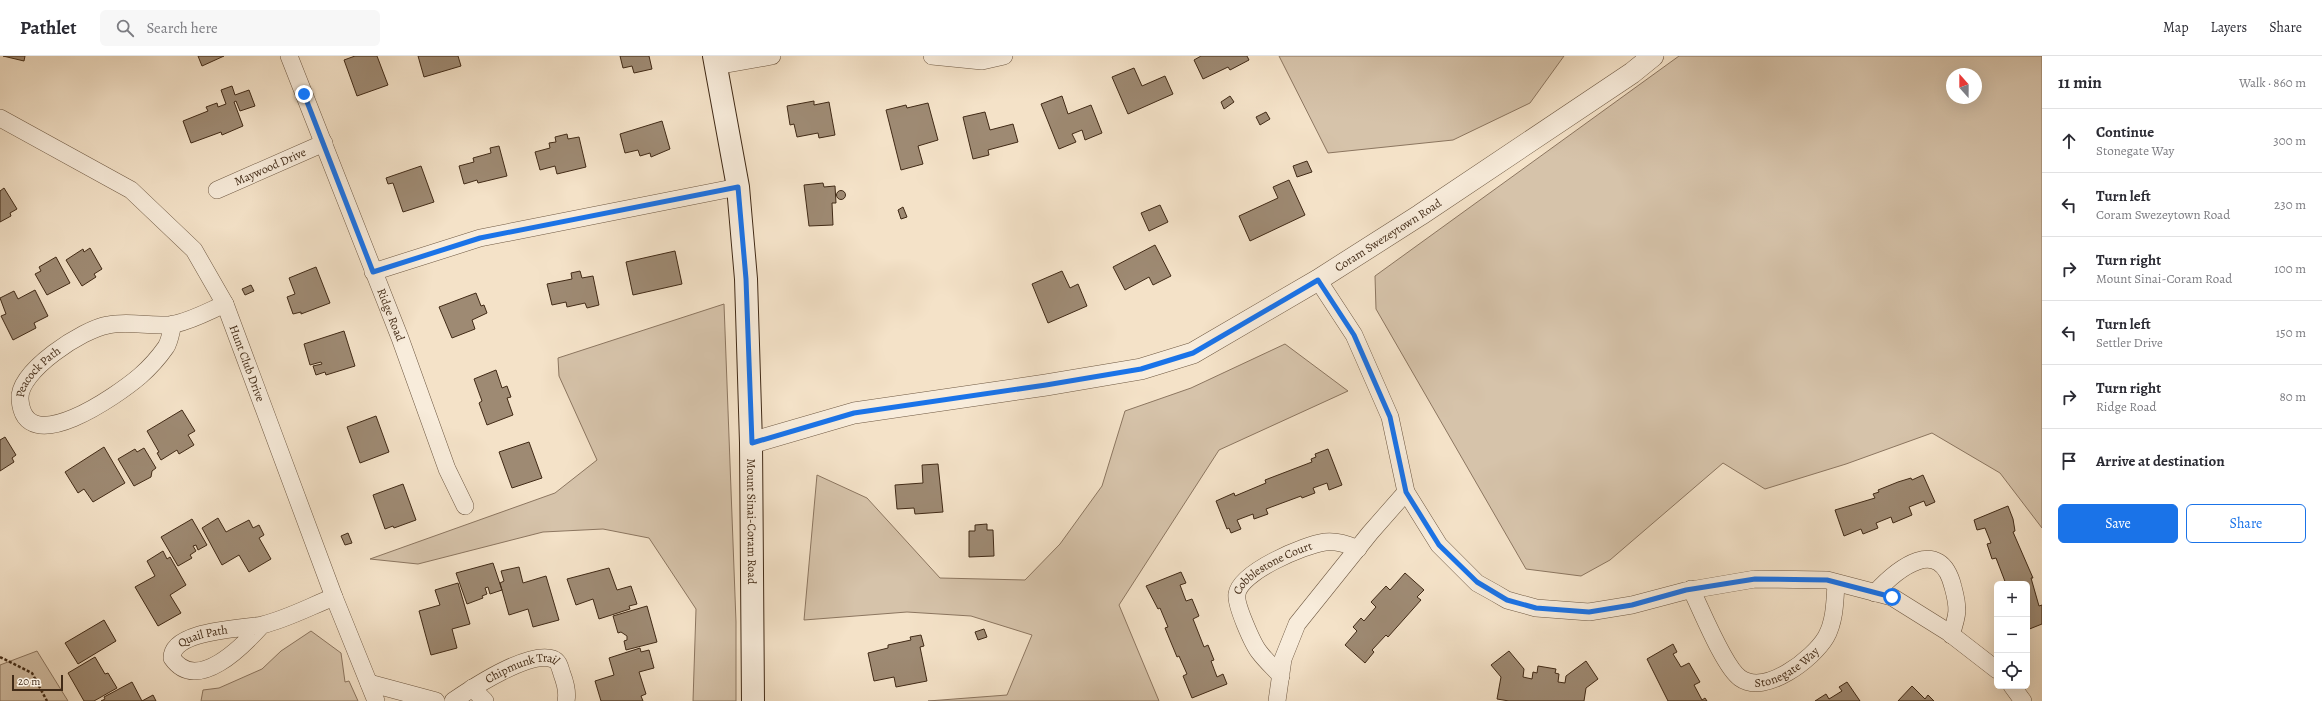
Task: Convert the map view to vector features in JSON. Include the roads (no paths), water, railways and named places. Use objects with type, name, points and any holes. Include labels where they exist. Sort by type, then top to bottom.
[{"type":"main road","name":"Mount Sinai-Coram Road","points":[[715,61],[738,187],[746,279],[752,443],[753,701]]},
{"type":"street","name":"Ridge Road","points":[[289,56],[400,338],[447,469],[465,506]]},
{"type":"street","points":[[715,61],[772,56]]},
{"type":"street","points":[[932,56],[982,60],[1004,56]]},
{"type":"street","name":"Coram Swezeytown Road","points":[[752,443],[854,413],[1046,385],[1141,369],[1193,353],[1318,280],[1420,215],[1654,56]]},
{"type":"street","name":"Hunt Club Drive","points":[[0,118],[131,190],[194,250],[225,304],[334,597],[376,701]]},
{"type":"street","name":"Maywood Drive","points":[[216,190],[324,143]]},
{"type":"street","points":[[373,272],[480,238],[738,187]]},
{"type":"street","points":[[1318,280],[1354,335],[1390,417],[1406,492],[1439,545],[1477,582],[1507,600],[1536,608],[1589,612],[1632,605],[1692,589],[1755,579],[1827,580],[1892,597],[1951,635],[1994,668]]},
{"type":"street","name":"Peacock Path","points":[[173,324],[166,346],[162,352],[141,376],[107,401],[84,414],[45,426],[38,425],[26,417],[20,399],[25,380],[34,369],[87,333],[106,325],[128,322],[173,324],[187,321],[225,304]]},
{"type":"street","points":[[1277,701],[1283,659],[1297,624],[1406,492]]},
{"type":"street","name":"Cobblestone Court","points":[[1281,676],[1259,653],[1240,610],[1236,596],[1239,587],[1248,577],[1304,547],[1325,542],[1340,542],[1358,549]]},
{"type":"street","points":[[1875,593],[1895,572],[1914,562],[1931,559],[1939,562],[1946,568],[1956,598],[1958,613],[1951,635]]},
{"type":"street","name":"Stonegate Way","points":[[1692,589],[1726,660],[1739,678],[1752,683],[1759,683],[1780,677],[1816,651],[1826,636],[1832,619],[1836,583]]},
{"type":"street","name":"Quail Path","points":[[262,625],[243,647],[217,664],[192,672],[179,668],[172,658],[173,648],[176,645],[199,636],[228,628],[262,625],[334,597]]},
{"type":"street","name":"Chipmunk Trail","points":[[453,701],[472,688],[535,658],[553,659],[559,664],[565,681],[566,701]]},
{"type":"street","points":[[369,683],[436,701]]},
{"type":"street","name":"Chipmunk Trail","points":[[472,688],[485,701]]},
{"type":"street","points":[[2014,689],[2023,701]]}]
